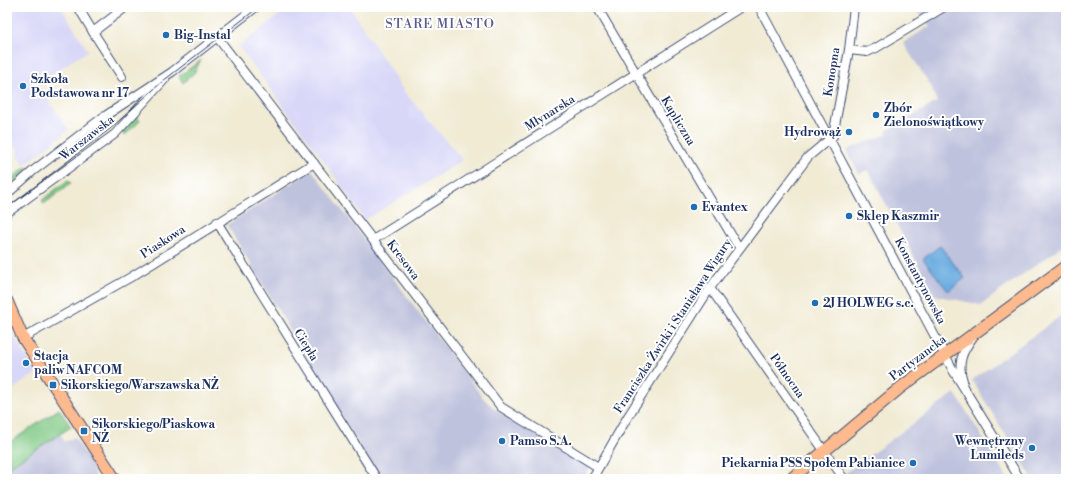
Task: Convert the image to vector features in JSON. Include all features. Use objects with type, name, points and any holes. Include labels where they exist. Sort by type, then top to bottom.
[{"type":"main road","name":"Partyzancka","points":[[791,479],[900,388],[1066,266]]},
{"type":"main road","points":[[7,301],[23,338],[115,479]]},
{"type":"street","points":[[78,7],[122,77]]},
{"type":"street","points":[[93,32],[126,7]]},
{"type":"street","name":"Warszawska","points":[[7,194],[33,171],[102,118],[172,72],[256,7]]},
{"type":"street","name":"Kapliczna","points":[[597,7],[739,246]]},
{"type":"street","name":"Młynarska","points":[[372,240],[740,7]]},
{"type":"street","name":"Konstantynowska","points":[[759,7],[945,354],[968,395],[1020,479]]},
{"type":"street","name":"Konopna","points":[[830,138],[834,132],[849,50],[854,7]]},
{"type":"street","points":[[849,50],[867,52],[876,48],[944,7]]},
{"type":"street","name":"Kresowa","points":[[217,37],[501,407],[598,467]]},
{"type":"street","name":"Warszawska","points":[[7,213],[115,134],[172,72]]},
{"type":"street","name":"Franciszka Żwirki i Stanisława Wigury","points":[[592,479],[627,418],[710,288],[739,246],[808,157],[830,138]]},
{"type":"street","name":"Piaskowa","points":[[23,338],[131,277],[217,222],[314,163]]},
{"type":"street","name":"Ciepła","points":[[217,222],[377,479]]},
{"type":"street","name":"Północna","points":[[710,288],[844,479]]},
{"type":"street","points":[[968,395],[961,377],[960,360],[965,348],[982,327]]},
{"type":"shaded area","name":"Szkoła Podstawowa nr 17","points":[[7,7],[61,7],[88,51],[37,83],[69,130],[24,165],[18,156],[19,151],[7,138]]},
{"type":"shaded area","points":[[289,7],[350,7],[405,93],[463,160],[365,220],[319,154],[239,47]]},
{"type":"shaded area","points":[[914,7],[1066,7],[1066,243],[981,305],[934,295],[868,170],[859,174],[847,150],[888,134],[886,131],[937,102],[931,86],[903,43],[930,26]]},
{"type":"shaded area","points":[[312,170],[484,399],[495,409],[590,467],[583,479],[380,479],[227,225]]},
{"type":"shaded area","points":[[1066,312],[1066,479],[1033,479],[972,380]]},
{"type":"shaded area","points":[[13,335],[37,373],[7,393],[7,339]]},
{"type":"shaded area","points":[[955,393],[1008,479],[835,479],[847,472]]},
{"type":"shaded area","points":[[60,434],[65,442],[74,437],[96,469],[93,472],[97,478],[7,479],[7,468]]},
{"type":"green space","points":[[201,60],[194,73],[183,83],[179,76]]},
{"type":"green space","points":[[137,116],[140,121],[124,136],[122,131]]},
{"type":"green space","points":[[26,167],[28,171],[7,187],[7,182]]},
{"type":"green space","points":[[68,180],[71,183],[44,204],[42,200]]},
{"type":"green space","points":[[59,409],[71,427],[7,468],[7,444]]},
{"type":"water","points":[[940,246],[965,278],[948,291],[923,259]]},
{"type":"tram line","points":[[7,208],[111,128],[163,81],[259,7]]},
{"type":"place","name":"Big-Instal","points":[[166,35]]},
{"type":"place","name":"Szkoła Podstawowa nr 17","points":[[23,86]]},
{"type":"place","name":"Zbór Zielonoświątkowy","points":[[876,115]]},
{"type":"place","name":"Hydrowąż","points":[[849,132]]},
{"type":"place","name":"Evantex","points":[[694,207]]},
{"type":"place","name":"Sklep Kaszmir","points":[[849,216]]},
{"type":"place","name":"2J HOLWEG s.c.","points":[[815,303]]},
{"type":"place","name":"Stacja paliw NAFCOM","points":[[26,363]]},
{"type":"place","name":"Sikorskiego/Warszawska NŻ","points":[[53,385]]},
{"type":"place","name":"Sikorskiego/Piaskowa NŻ","points":[[84,431]]},
{"type":"place","name":"Pamso S.A.","points":[[502,441]]},
{"type":"place","name":"Wewnętrzny Lumileds","points":[[1032,448]]},
{"type":"place","name":"Piekarnia PSS Społem Pabianice","points":[[913,463]]},
{"type":"district","name":"STARE MIASTO","points":[[440,24]]}]
